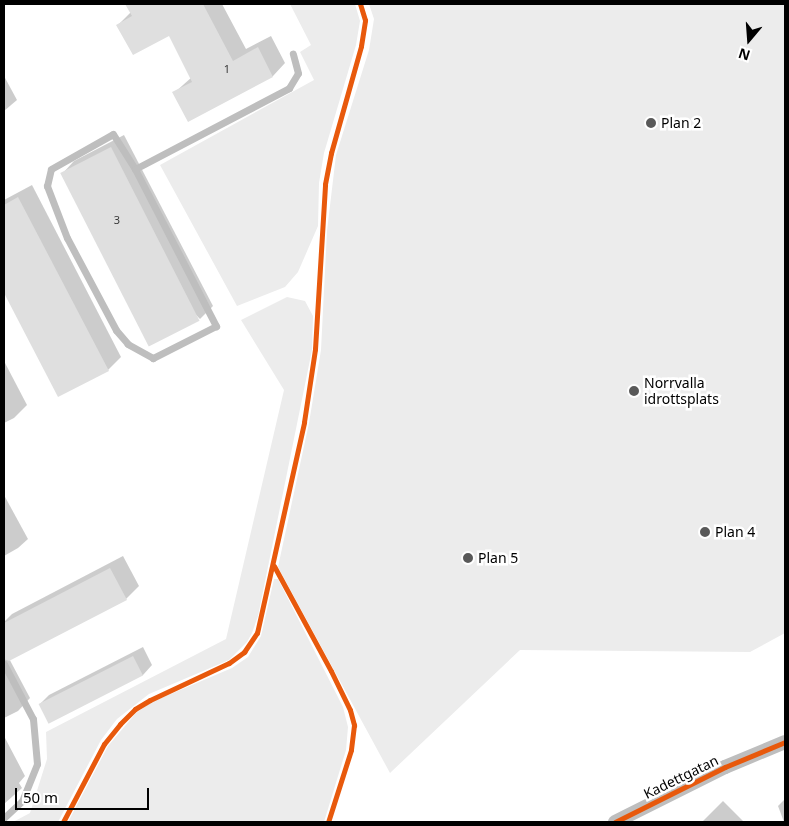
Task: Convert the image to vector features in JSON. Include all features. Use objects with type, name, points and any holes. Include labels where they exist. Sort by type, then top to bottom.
[{"type":"street","name":"Kadettgatan","points":[[615,822],[725,768],[785,742]]},
{"type":"lane","points":[[135,169],[289,88],[298,74],[293,54]]},
{"type":"lane","points":[[113,134],[135,169],[216,326],[153,358],[128,344],[116,330],[67,238],[46,186],[51,169],[113,134]]},
{"type":"lane","points":[[4,664],[33,719],[37,764],[22,802],[4,818]]},
{"type":"shaded area","points":[[290,4],[355,4],[360,21],[356,45],[324,153],[319,183],[318,226],[298,272],[285,287],[237,306],[160,165],[314,80],[300,52],[311,45]]},
{"type":"shaded area","name":"Norrvalla idrottsplats","points":[[369,4],[785,4],[785,633],[750,652],[520,650],[390,773],[278,567],[309,423],[321,350],[327,231],[336,155],[369,50],[374,19]]},
{"type":"shaded area","points":[[287,297],[305,301],[313,316],[312,350],[258,616],[252,633],[247,642],[229,660],[149,694],[117,719],[101,740],[58,822],[13,822],[30,813],[47,759],[46,732],[226,639],[284,390],[241,320]]},
{"type":"shaded area","points":[[274,579],[278,579],[343,707],[348,727],[346,750],[324,822],[68,822],[108,746],[136,713],[152,702],[232,668],[248,657],[261,636]]},
{"type":"building","points":[[125,4],[203,4],[233,61],[258,47],[273,77],[188,122],[172,92],[192,82],[169,36],[133,55],[116,25],[132,16]]},
{"type":"building","points":[[111,147],[200,321],[149,347],[60,173]]},
{"type":"building","points":[[18,197],[109,371],[58,397],[4,293],[4,205]]},
{"type":"building","points":[[110,568],[127,600],[9,661],[4,659],[4,623]]},
{"type":"building","points":[[133,656],[143,676],[49,724],[39,704]]},
{"type":"cycle path","points":[[63,822],[104,744],[135,709],[229,663],[244,652],[257,633],[304,422],[315,349],[325,184],[331,153],[361,46],[365,20],[360,4]]},
{"type":"cycle path","points":[[274,566],[331,671],[350,710],[354,725],[351,750],[328,822]]},
{"type":"cycle path","points":[[615,822],[725,767],[785,742]]},
{"type":"place","name":"Plan 2","points":[[651,123]]},
{"type":"place","name":"Norrvalla idrottsplats","points":[[634,391]]},
{"type":"place","name":"Plan 4","points":[[705,532]]},
{"type":"place","name":"Plan 5","points":[[468,558]]}]
